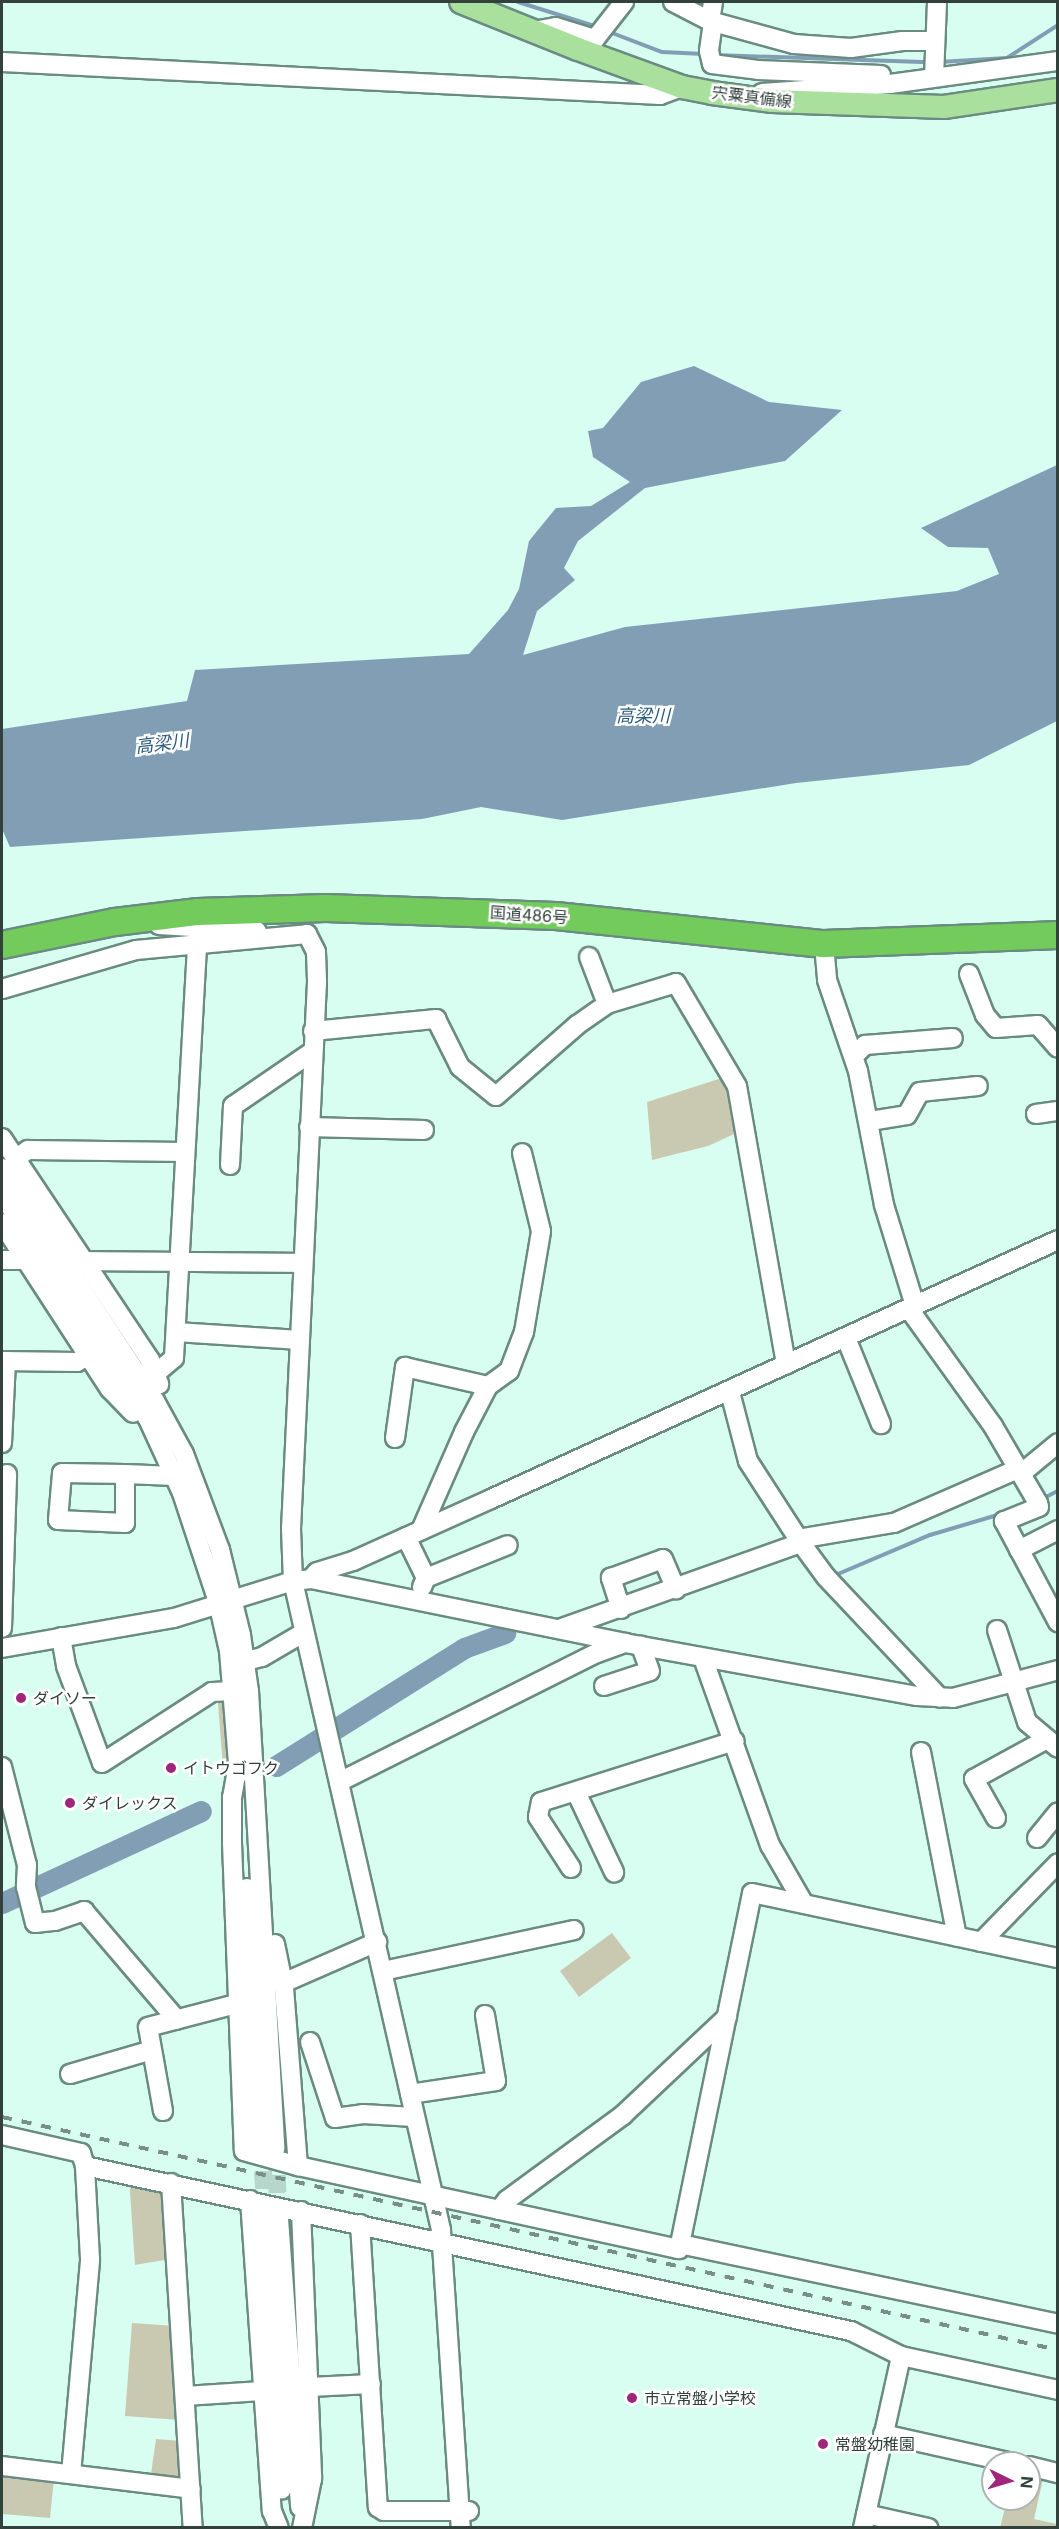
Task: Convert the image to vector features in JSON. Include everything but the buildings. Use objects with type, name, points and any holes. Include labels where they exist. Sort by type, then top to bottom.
[{"type":"highway","name":"国道486号","points":[[2,945],[115,922],[198,912],[302,909],[463,910],[825,944],[1058,935]]},
{"type":"main road","name":"宍粟真備線","points":[[461,2],[682,87],[751,99],[944,107],[1058,90]]},
{"type":"street","points":[[533,31],[556,27],[590,39],[604,29],[624,2]]},
{"type":"street","points":[[673,2],[711,22],[794,44],[851,48],[903,41],[934,61]]},
{"type":"street","points":[[713,2],[709,55],[712,64],[758,70],[934,61],[1058,61]]},
{"type":"street","points":[[934,61],[937,2]]},
{"type":"street","points":[[751,99],[766,90],[890,84],[934,61]]},
{"type":"street","points":[[2,62],[660,95],[682,87]]},
{"type":"street","points":[[115,922],[307,934]]},
{"type":"street","points":[[2,989],[98,959],[136,950],[307,934]]},
{"type":"street","points":[[307,934],[316,952],[291,1529],[302,1580],[303,1633],[377,1942],[414,2117],[434,2195],[442,2241],[460,2519]]},
{"type":"street","points":[[825,944],[827,980],[854,1056],[870,1121],[884,1205],[912,1308],[1021,1470],[1037,1500],[1039,1507],[1004,1521],[1058,1622]]},
{"type":"street","points":[[155,1374],[174,1358],[197,945]]},
{"type":"street","points":[[590,957],[607,1004]]},
{"type":"street","points":[[969,974],[985,1015],[996,1029],[1038,1025],[1058,1048]]},
{"type":"street","points":[[313,1031],[436,1019],[460,1067],[496,1096],[577,1025],[607,1004],[676,983],[737,1086],[786,1365]]},
{"type":"street","points":[[854,1056],[865,1045],[953,1038]]},
{"type":"street","points":[[230,1165],[232,1106],[312,1052]]},
{"type":"street","points":[[870,1121],[907,1115],[920,1092],[978,1086]]},
{"type":"street","points":[[1036,1114],[1058,1111]]},
{"type":"street","points":[[309,1127],[424,1130]]},
{"type":"street","points":[[2,1138],[7,1176],[148,1419],[175,1476],[226,1600],[233,1691],[246,1764],[267,1819],[276,1964],[283,1983],[298,2166]]},
{"type":"street","points":[[7,1176],[28,1150],[185,1152]]},
{"type":"street","points":[[416,1600],[426,1578],[414,1534],[488,1386],[508,1371],[519,1345],[538,1250],[540,1220],[522,1153]]},
{"type":"street","points":[[7,1176],[84,1261],[155,1374],[192,1455],[196,1484],[226,1600],[246,1661],[246,1764],[268,2146]]},
{"type":"street","points":[[7,1176],[155,1401],[196,1484]]},
{"type":"street","points":[[2,1222],[89,1355],[165,1455]]},
{"type":"street","points":[[2,1648],[174,1618],[226,1600],[302,1580],[414,1534],[730,1392],[1058,1240]]},
{"type":"street","points":[[2,1260],[27,1260]]},
{"type":"street","points":[[84,1261],[179,1260],[303,1263]]},
{"type":"street","points":[[176,1332],[300,1340]]},
{"type":"street","points":[[846,1338],[881,1424]]},
{"type":"street","points":[[2,1443],[4,1361],[77,1362],[89,1355]]},
{"type":"street","points":[[395,1438],[405,1367],[488,1386]]},
{"type":"street","points":[[730,1392],[748,1461],[799,1541],[826,1577],[940,1698]]},
{"type":"street","points":[[559,1629],[676,1589],[799,1541],[894,1523],[1021,1470],[1058,1443]]},
{"type":"street","points":[[2,1628],[7,1474]]},
{"type":"street","points":[[125,1474],[175,1476]]},
{"type":"street","points":[[1019,1550],[1058,1530]]},
{"type":"street","points":[[426,1578],[508,1545]]},
{"type":"street","points":[[621,1609],[611,1578],[663,1559],[676,1589]]},
{"type":"street","points":[[302,1580],[416,1600],[703,1658],[940,1698],[1058,1670]]},
{"type":"street","points":[[996,1818],[974,1779],[1052,1743],[1027,1722],[997,1630]]},
{"type":"street","points":[[246,1661],[262,1657],[303,1633]]},
{"type":"street","points":[[61,1637],[66,1666],[102,1762],[212,1692],[233,1691]]},
{"type":"street","points":[[339,1782],[597,1653],[633,1644]]},
{"type":"street","points":[[604,1686],[650,1671],[633,1644]]},
{"type":"street","points":[[703,1658],[735,1741],[770,1845],[804,1904]]},
{"type":"street","points":[[571,1868],[537,1812],[541,1802],[735,1741]]},
{"type":"street","points":[[921,1752],[957,1937]]},
{"type":"street","points":[[246,1764],[232,1797],[232,1843],[239,1974],[236,2004],[244,2151],[298,2166],[679,2249],[752,1893],[1058,1958]]},
{"type":"street","points":[[2,1767],[27,1865],[28,1893],[35,1923],[55,1921],[84,1911],[177,2020]]},
{"type":"street","points":[[576,1792],[614,1872]]},
{"type":"street","points":[[1037,1838],[1058,1812]]},
{"type":"street","points":[[981,1942],[1058,1863]]},
{"type":"street","points":[[383,1971],[574,1930]]},
{"type":"street","points":[[283,1983],[377,1942]]},
{"type":"street","points":[[163,2111],[148,2027],[236,2004]]},
{"type":"street","points":[[410,2094],[496,2081],[485,2015]]},
{"type":"street","points":[[500,2210],[507,2200],[632,2108],[727,2017]]},
{"type":"street","points":[[310,2042],[335,2118],[373,2114],[414,2117]]},
{"type":"street","points":[[70,2074],[152,2050]]},
{"type":"street","points":[[2,2135],[81,2153],[85,2166],[90,2259],[71,2469]]},
{"type":"street","points":[[85,2166],[171,2182],[851,2331],[901,2356],[1058,2390]]},
{"type":"street","points":[[171,2182],[185,2396],[186,2488],[193,2528]]},
{"type":"street","points":[[250,2200],[272,2511],[279,2528]]},
{"type":"street","points":[[301,2211],[310,2387],[306,2405],[312,2479],[302,2528]]},
{"type":"street","points":[[286,2528],[272,2218],[302,2528]]},
{"type":"street","points":[[360,2224],[378,2507],[384,2511],[460,2519]]},
{"type":"street","points":[[680,2244],[1058,2324]]},
{"type":"street","points":[[901,2356],[865,2521],[928,2528]]},
{"type":"street","points":[[310,2387],[371,2384]]},
{"type":"street","points":[[185,2396],[262,2391]]},
{"type":"street","points":[[883,2434],[981,2456]]},
{"type":"street","points":[[2,2466],[71,2469],[186,2488]]},
{"type":"street","points":[[1041,2469],[1058,2473]]},
{"type":"street","points":[[460,2519],[469,2510],[470,2528]]},
{"type":"green space","points":[[725,1077],[745,1129],[708,1146],[652,1160],[647,1102]]},
{"type":"green space","points":[[224,1702],[229,1780],[224,1780],[218,1703]]},
{"type":"green space","points":[[612,1933],[631,1958],[579,1997],[560,1971]]},
{"type":"green space","points":[[129,2178],[164,2187],[170,2259],[135,2265]]},
{"type":"green space","points":[[132,2323],[175,2326],[180,2420],[125,2416]]},
{"type":"green space","points":[[156,2439],[181,2441],[184,2478],[151,2474]]},
{"type":"green space","points":[[2,2472],[54,2478],[50,2518],[2,2514]]},
{"type":"green space","points":[[1004,2511],[1036,2511],[1034,2519],[1057,2524],[1057,2527],[1000,2528]]},
{"type":"water","name":"高梁川","points":[[694,366],[769,402],[842,410],[785,461],[645,488],[578,541],[564,568],[575,580],[537,611],[523,655],[625,627],[957,591],[999,574],[988,548],[948,547],[921,528],[1057,465],[1057,721],[969,765],[796,783],[562,820],[481,807],[422,819],[10,847],[2,829],[2,729],[187,701],[195,670],[469,654],[508,610],[519,589],[529,541],[556,508],[591,506],[630,482],[593,457],[588,431],[603,428],[641,382]]},
{"type":"waterway","points":[[518,2],[598,27]]},
{"type":"waterway","points":[[939,62],[1007,58],[1058,25]]},
{"type":"waterway","points":[[607,31],[662,52],[704,54]]},
{"type":"waterway","points":[[714,55],[929,62]]},
{"type":"waterway","points":[[1042,1499],[1058,1491]]},
{"type":"waterway","points":[[831,1571],[838,1574],[930,1535],[1001,1514]]},
{"type":"waterway","points":[[276,1766],[464,1648],[505,1633]]},
{"type":"waterway","points":[[2,1903],[201,1811]]},
{"type":"tunnel","points":[[261,2144],[266,2216]]},
{"type":"tunnel","points":[[275,2148],[279,2219]]},
{"type":"railway","points":[[2,2117],[1058,2350]]},
{"type":"place","name":"ダイソー","points":[[21,1698]]},
{"type":"place","name":"イトウゴフク","points":[[171,1768]]},
{"type":"place","name":"ダイレックス","points":[[70,1803]]},
{"type":"place","name":"市立常盤小学校","points":[[632,2398]]},
{"type":"place","name":"常盤幼稚園","points":[[823,2444]]}]
